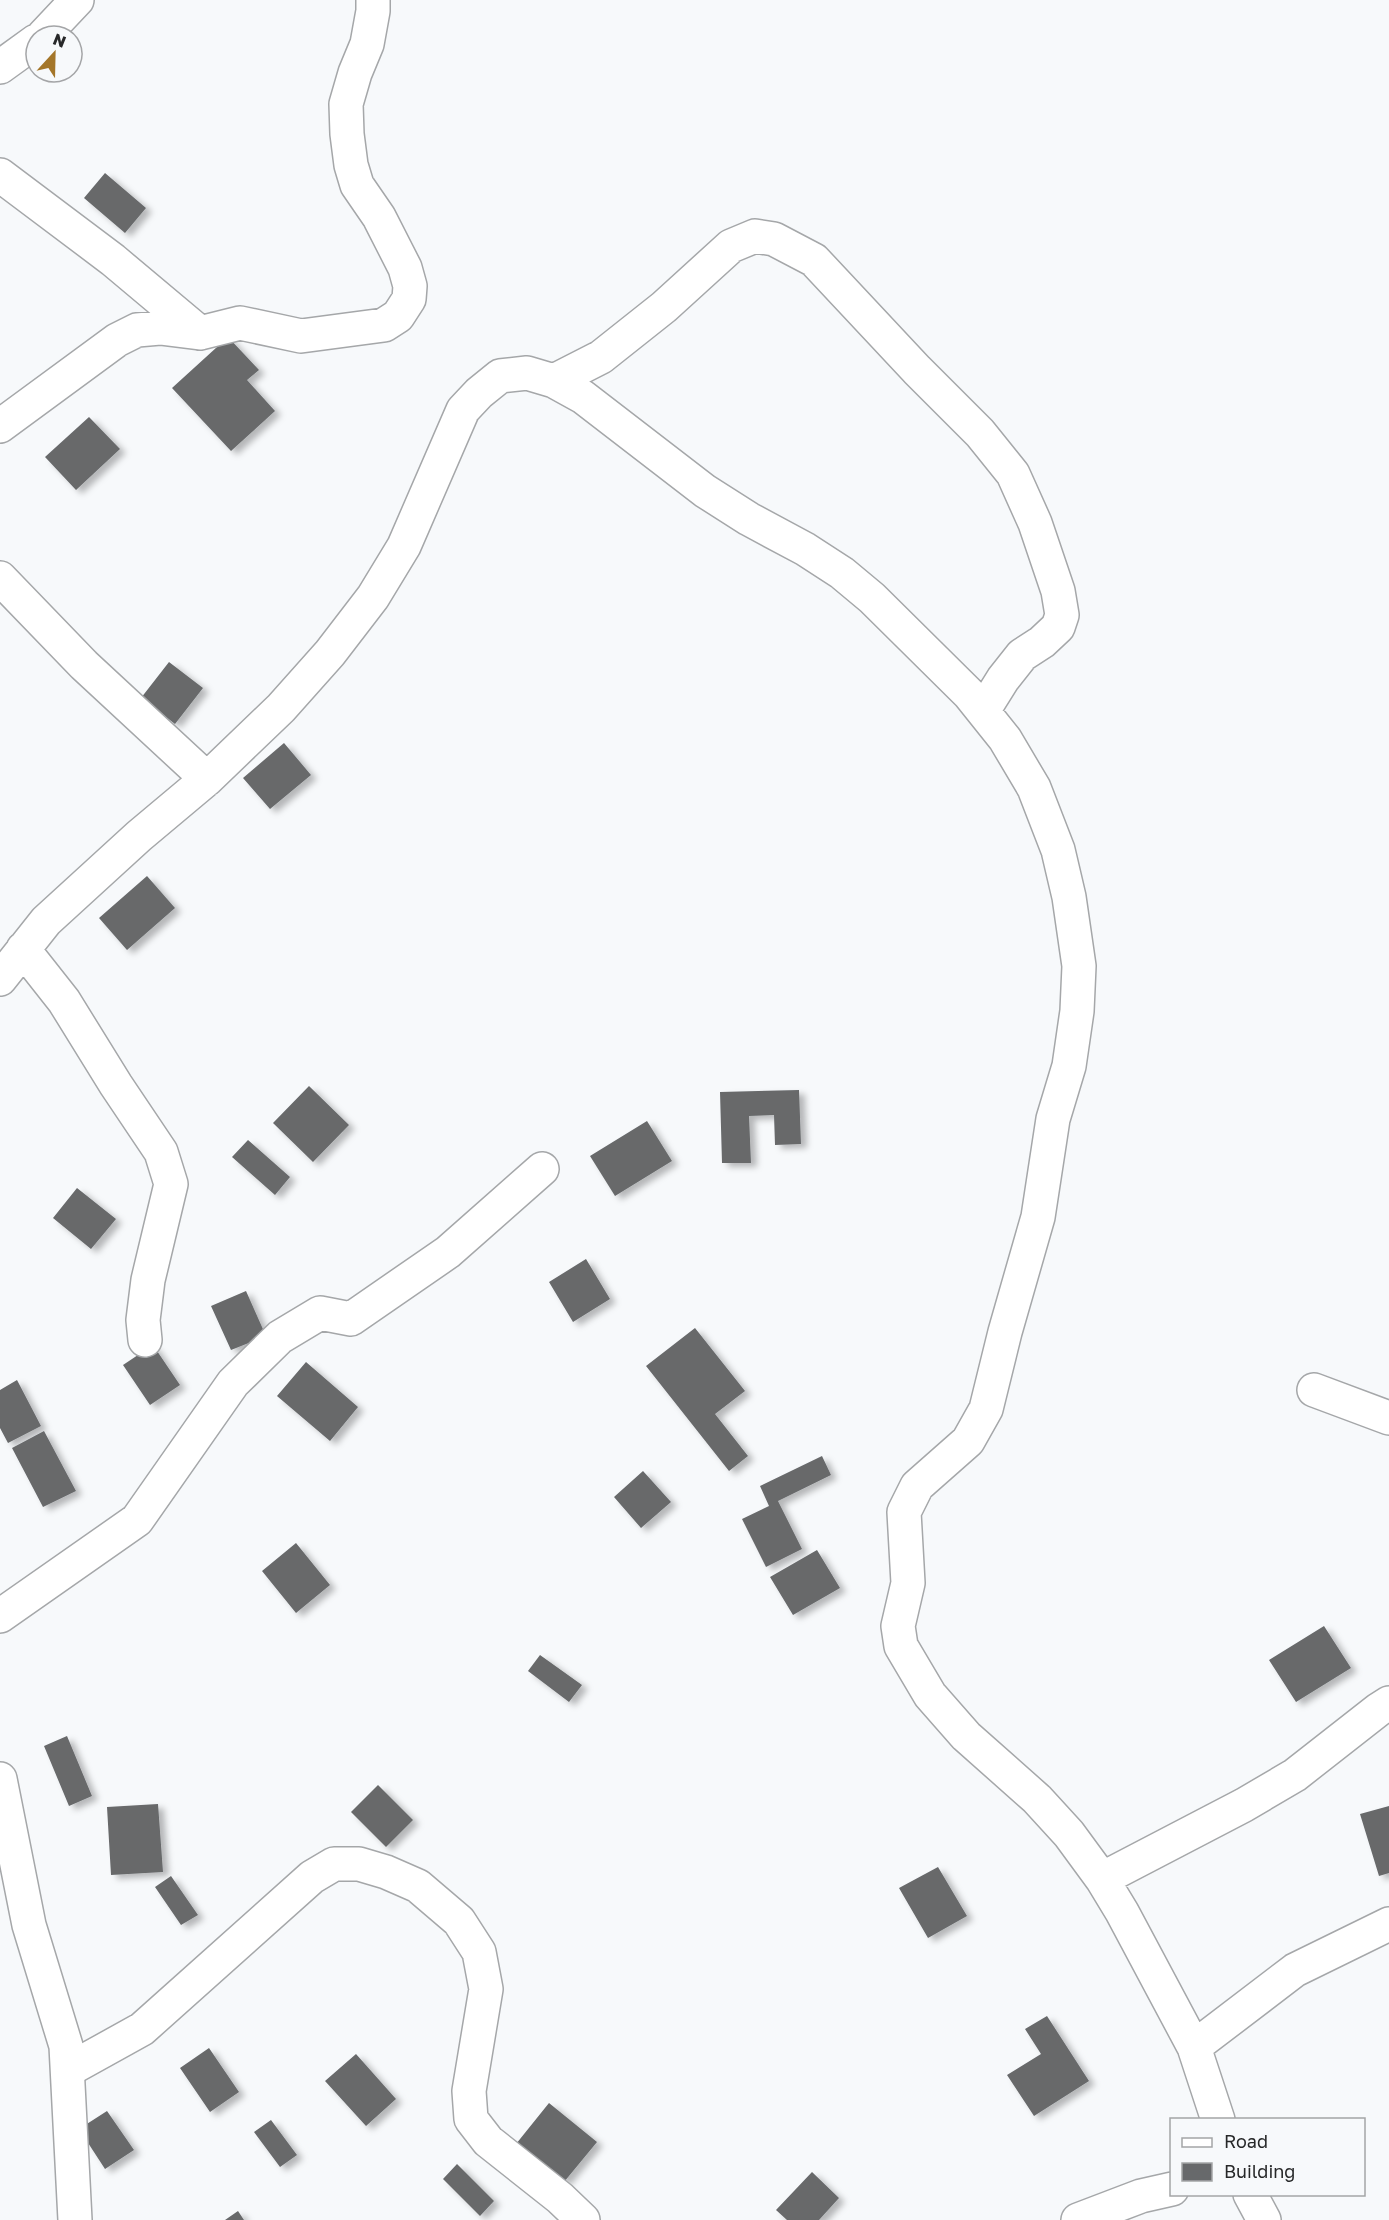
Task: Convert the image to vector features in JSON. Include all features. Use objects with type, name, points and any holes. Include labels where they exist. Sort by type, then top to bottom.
[{"type":"street","points":[[54,24],[77,0]]},
{"type":"street","points":[[0,426],[117,340],[136,330],[160,328],[200,333],[240,323],[301,336],[384,326],[398,316],[409,299],[410,286],[405,268],[379,217],[357,185],[351,165],[347,134],[346,104],[367,44],[373,0]]},
{"type":"street","points":[[0,67],[24,50]]},
{"type":"street","points":[[0,175],[112,260],[200,333]]},
{"type":"street","points":[[554,381],[601,357],[664,307],[731,246],[755,236],[774,239],[814,260],[917,370],[980,433],[1013,474],[1035,524],[1058,591],[1062,615],[1058,627],[1042,642],[1022,655],[1003,679],[983,711]]},
{"type":"street","points":[[0,979],[46,921],[207,778],[281,708],[330,653],[373,597],[404,546],[463,410],[500,376],[527,373],[554,381],[583,397],[705,491],[842,573],[888,614],[969,694],[1005,739],[1034,788],[1058,850],[1069,897],[1078,966],[1077,1011],[1069,1066],[1053,1119],[1038,1217],[986,1409],[968,1441],[917,1486],[904,1512],[908,1582],[898,1626],[901,1646],[930,1695],[966,1736],[1036,1798],[1070,1834],[1102,1879],[1194,2047],[1217,2118]]},
{"type":"street","points":[[0,578],[84,665],[207,778]]},
{"type":"street","points":[[23,949],[64,1001],[161,1152],[171,1184],[148,1280],[143,1320],[145,1340]]},
{"type":"street","points":[[0,1616],[138,1520],[233,1383],[280,1337],[320,1313],[351,1319],[448,1252],[542,1169]]},
{"type":"street","points":[[1314,1390],[1389,1418]]},
{"type":"street","points":[[1102,1879],[1244,1805],[1295,1775],[1389,1703]]},
{"type":"street","points":[[0,1779],[29,1925],[66,2046],[75,2220]]},
{"type":"street","points":[[68,2070],[142,2029],[312,1877],[334,1864],[359,1863],[418,1886],[459,1921],[479,1952],[486,1989],[469,2091],[471,2119],[488,2141],[560,2198],[583,2220]]},
{"type":"street","points":[[1194,2047],[1295,1970],[1389,1924]]},
{"type":"street","points":[[1078,2220],[1142,2196],[1170,2189]]},
{"type":"street","points":[[1251,2196],[1264,2220]]},
{"type":"building","points":[[105,173],[146,208],[125,233],[84,198]]},
{"type":"building","points":[[228,337],[259,370],[247,380],[275,411],[231,451],[172,388]]},
{"type":"building","points":[[89,417],[120,449],[76,490],[45,457]]},
{"type":"building","points":[[169,662],[203,688],[175,724],[141,698]]},
{"type":"building","points":[[284,743],[311,775],[270,809],[243,778]]},
{"type":"building","points":[[147,876],[175,908],[127,950],[99,918]]},
{"type":"building","points":[[309,1086],[349,1125],[313,1162],[273,1123]]},
{"type":"building","points":[[799,1090],[801,1144],[775,1145],[774,1115],[749,1116],[751,1163],[722,1163],[720,1092]]},
{"type":"building","points":[[647,1121],[672,1161],[615,1196],[590,1156]]},
{"type":"building","points":[[248,1140],[290,1177],[275,1195],[232,1157]]},
{"type":"building","points":[[77,1188],[116,1219],[91,1249],[53,1218]]},
{"type":"building","points":[[586,1259],[610,1299],[573,1322],[549,1282]]},
{"type":"building","points":[[246,1291],[266,1336],[231,1350],[211,1306]]},
{"type":"building","points":[[695,1328],[745,1391],[715,1414],[748,1456],[729,1471],[646,1366]]},
{"type":"building","points":[[153,1345],[180,1385],[150,1405],[123,1365]]},
{"type":"building","points":[[306,1362],[358,1407],[330,1441],[277,1396]]},
{"type":"building","points":[[17,1380],[41,1426],[8,1443],[0,1428],[0,1390]]},
{"type":"building","points":[[44,1431],[76,1491],[43,1507],[12,1448]]},
{"type":"building","points":[[822,1456],[831,1475],[778,1501],[802,1549],[766,1567],[742,1519],[769,1506],[760,1486]]},
{"type":"building","points":[[643,1471],[671,1502],[641,1528],[614,1497]]},
{"type":"building","points":[[296,1543],[330,1585],[296,1613],[262,1571]]},
{"type":"building","points":[[817,1550],[840,1588],[793,1615],[770,1577]]},
{"type":"building","points":[[1324,1626],[1351,1668],[1296,1702],[1269,1660]]},
{"type":"building","points":[[540,1655],[582,1685],[569,1702],[528,1671]]},
{"type":"building","points":[[67,1736],[92,1796],[69,1806],[44,1746]]},
{"type":"building","points":[[378,1785],[413,1820],[386,1847],[351,1812]]},
{"type":"building","points":[[158,1804],[163,1872],[111,1875],[107,1807]]},
{"type":"building","points":[[1389,1806],[1389,1873],[1379,1876],[1360,1814]]},
{"type":"building","points":[[938,1867],[967,1916],[928,1938],[899,1888]]},
{"type":"building","points":[[171,1876],[198,1915],[181,1925],[155,1887]]},
{"type":"building","points":[[1047,2016],[1089,2081],[1034,2116],[1007,2075],[1041,2054],[1025,2029]]},
{"type":"building","points":[[209,2048],[239,2092],[210,2112],[180,2068]]},
{"type":"building","points":[[356,2054],[396,2099],[366,2126],[325,2081]]},
{"type":"building","points":[[549,2103],[597,2142],[564,2182],[516,2144]]},
{"type":"building","points":[[107,2111],[134,2150],[105,2169],[79,2129]]},
{"type":"building","points":[[271,2120],[297,2155],[280,2167],[254,2132]]},
{"type":"building","points":[[457,2164],[494,2201],[480,2216],[443,2179]]},
{"type":"building","points":[[812,2172],[839,2198],[819,2220],[787,2220],[776,2210]]},
{"type":"building","points":[[238,2211],[244,2220],[225,2220]]}]
